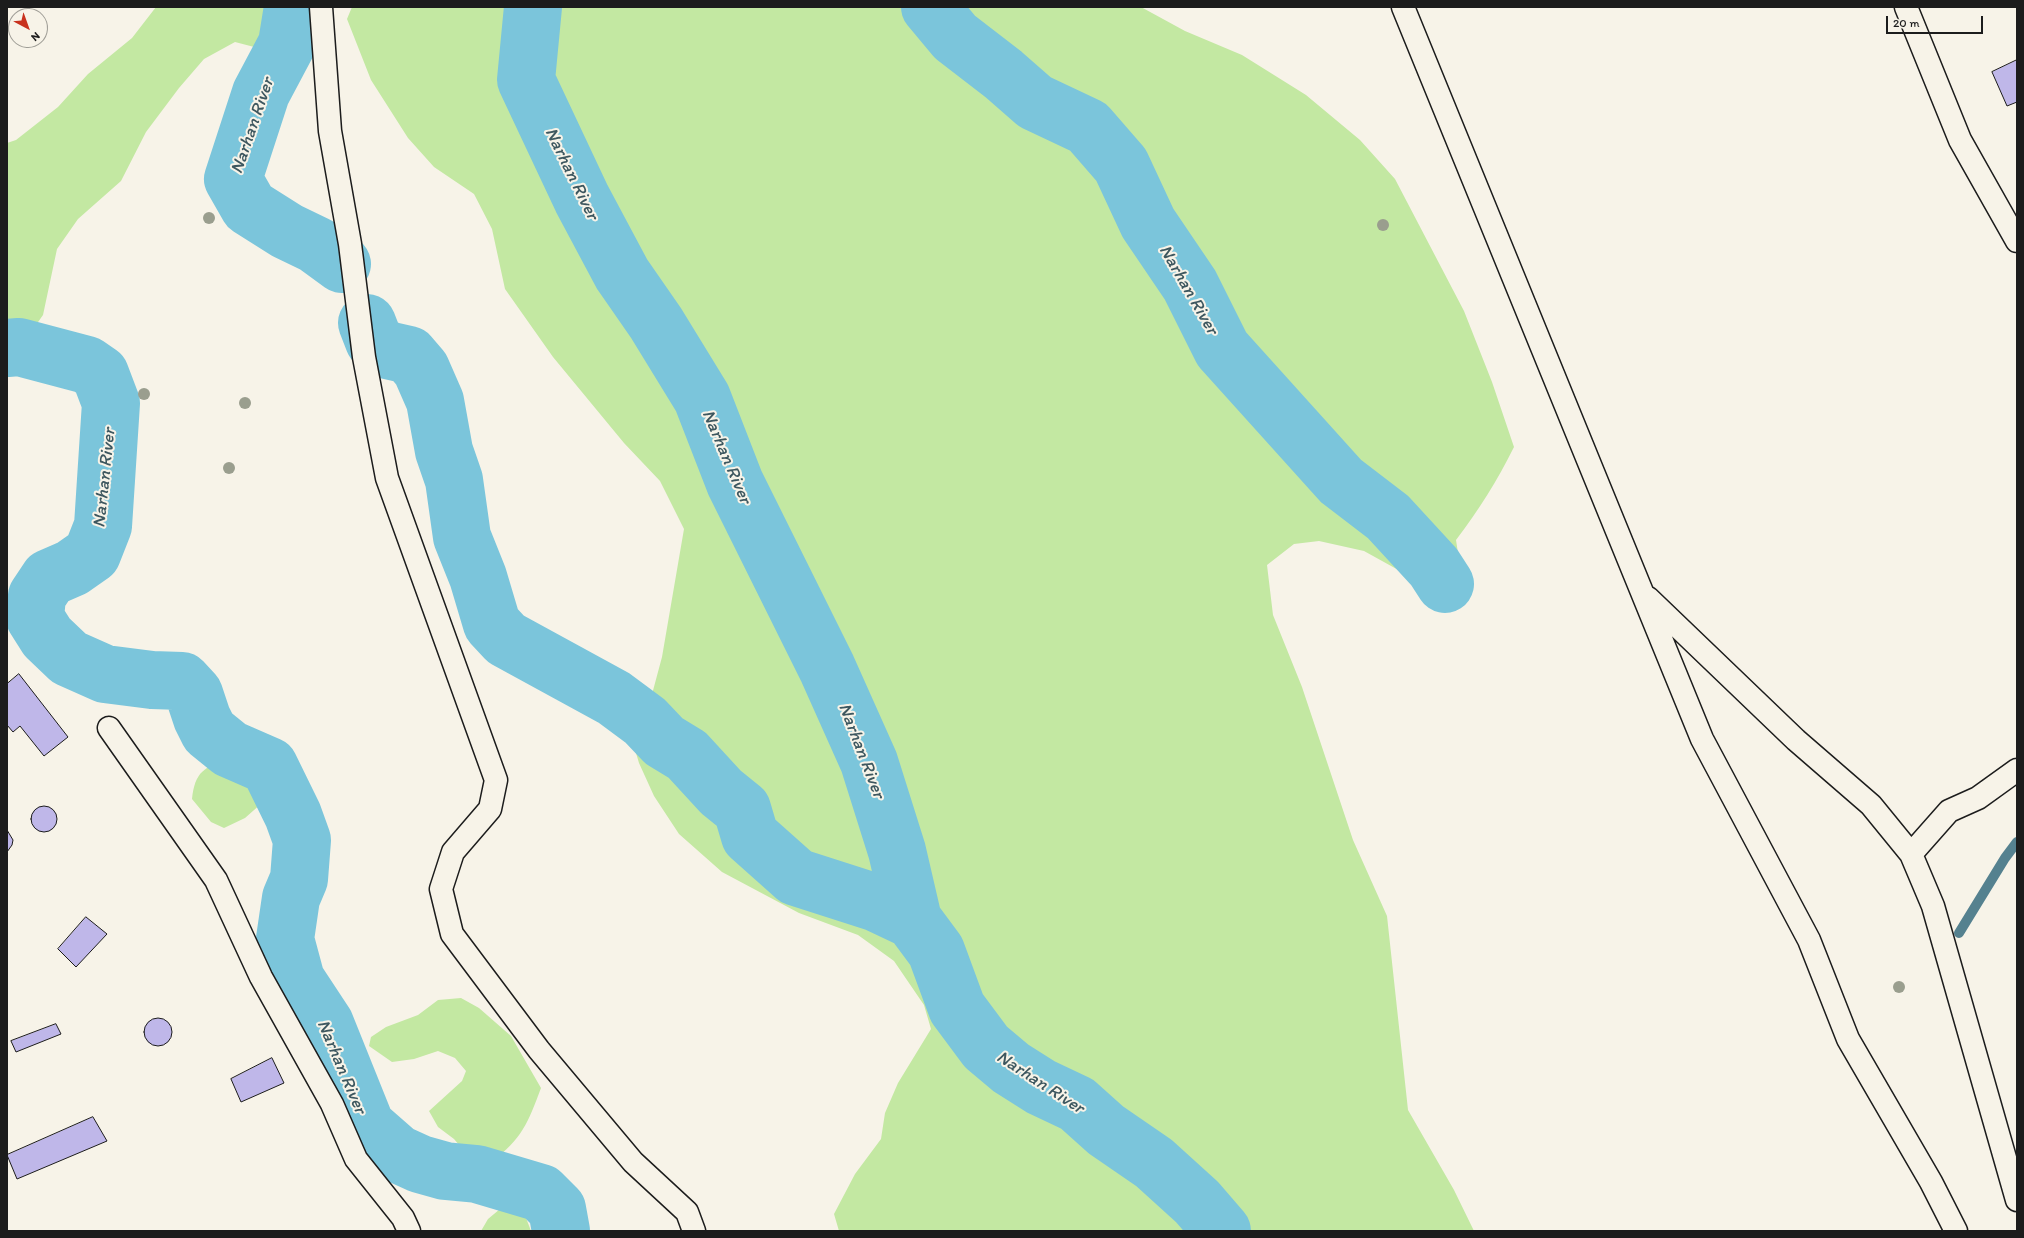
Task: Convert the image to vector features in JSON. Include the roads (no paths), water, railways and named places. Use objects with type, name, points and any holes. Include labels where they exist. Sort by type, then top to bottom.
[{"type":"street","points":[[321,7],[330,131],[350,244],[364,357],[387,478],[496,780],[490,809],[454,852],[441,889],[452,934],[539,1050],[633,1162],[686,1212],[694,1231]]},
{"type":"street","points":[[1403,7],[1702,739],[1809,940],[1848,1039],[1931,1182],[1956,1231]]},
{"type":"street","points":[[1906,7],[1960,140],[2017,241]]},
{"type":"street","points":[[1642,593],[1713,658],[1796,740],[1871,805],[1911,854],[1933,906],[2017,1200]]},
{"type":"street","points":[[109,728],[216,880],[261,977],[332,1104],[356,1159],[403,1218],[410,1231]]},
{"type":"street","points":[[1911,854],[1950,811],[1978,798],[2017,770]]},
{"type":"waterway","name":"Narhan River","points":[[293,7],[287,44],[261,93],[233,179],[249,207],[287,231],[316,245],[342,264]]},
{"type":"waterway","name":"Narhan River","points":[[533,7],[526,80],[582,199],[622,274],[656,323],[702,398],[735,483],[827,668],[869,762],[897,851],[913,920]]},
{"type":"waterway","name":"Narhan River","points":[[930,7],[955,37],[1003,74],[1035,102],[1088,127],[1121,165],[1148,223],[1190,285],[1222,349],[1341,481],[1388,517],[1434,567],[1445,584]]},
{"type":"waterway","name":"Narhan River","points":[[367,323],[374,341],[387,350],[409,355],[421,369],[435,401],[444,451],[454,480],[462,537],[478,577],[492,624],[506,639],[614,698],[645,721],[664,741],[687,755],[721,792],[742,809],[750,836],[796,877],[877,903],[913,920],[936,951],[957,1008],[986,1047],[1011,1068],[1041,1087],[1077,1104],[1106,1130],[1154,1163],[1197,1202],[1222,1231]]},
{"type":"waterway","name":"Narhan River","points":[[7,348],[19,347],[87,365],[100,374],[111,403],[103,526],[92,554],[72,568],[49,578],[37,596],[35,618],[47,637],[69,658],[105,674],[152,680],[182,681],[194,694],[202,718],[209,732],[230,749],[269,766],[293,815],[302,840],[299,879],[291,898],[285,939],[296,980],[325,1024],[366,1126],[398,1154],[420,1164],[445,1171],[477,1174],[541,1193],[557,1209],[561,1231]]},
{"type":"waterway","points":[[1959,933],[2005,858],[2017,842]]}]
